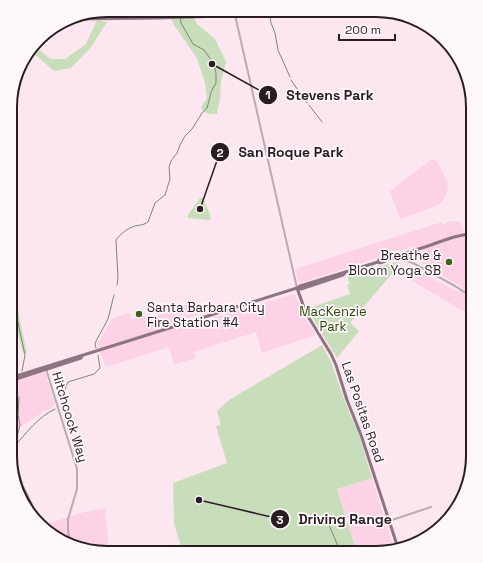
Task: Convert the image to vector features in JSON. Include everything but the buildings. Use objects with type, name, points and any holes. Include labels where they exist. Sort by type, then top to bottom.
[{"type":"main road","points":[[95,18],[188,17]]},
{"type":"main road","points":[[17,378],[81,355],[103,350],[297,288],[301,289],[378,262],[384,258],[386,259],[401,255],[466,234]]},
{"type":"main road","name":"Las Positas Road","points":[[297,288],[309,319],[334,360],[347,400],[361,435],[397,543]]},
{"type":"main road","points":[[17,376],[45,368]]},
{"type":"main road","points":[[23,488],[31,504]]},
{"type":"street","points":[[235,17],[297,288]]},
{"type":"street","points":[[408,252],[409,260]]},
{"type":"street","points":[[401,255],[466,294]]},
{"type":"street","points":[[386,259],[402,260],[413,263]]},
{"type":"street","name":"Hitchcock Way","points":[[45,368],[76,465],[77,489],[68,519],[69,538]]},
{"type":"street","points":[[389,520],[431,507]]},
{"type":"shaded area","points":[[431,160],[435,160],[438,163],[446,179],[448,188],[446,195],[441,203],[436,206],[400,219],[390,191]]},
{"type":"shaded area","points":[[451,221],[460,221],[466,240],[466,313],[409,279],[414,268],[458,292],[462,287],[414,259],[415,246],[300,283],[298,282],[295,269],[442,222],[443,225]]},
{"type":"shaded area","points":[[293,294],[295,295],[305,318],[316,335],[262,353],[256,332],[194,352],[196,358],[174,365],[169,347],[106,367],[99,350],[98,343],[113,318],[129,313],[131,320],[148,315],[149,318],[194,303],[198,315],[184,320],[186,327]]},
{"type":"shaded area","points":[[45,372],[55,405],[17,429],[17,381]]},
{"type":"shaded area","points":[[372,478],[393,544],[382,546],[355,546],[337,489]]},
{"type":"shaded area","points":[[105,508],[108,546],[84,543],[72,539],[48,524],[81,513]]},
{"type":"green space","points":[[170,17],[194,17],[197,24],[215,39],[223,55],[226,62],[221,81],[218,114],[210,114],[201,107],[207,98],[205,83],[197,58],[174,25]]},
{"type":"green space","points":[[97,20],[107,22],[91,47],[71,68],[54,71],[34,54],[38,49],[50,59],[65,59],[86,44]]},
{"type":"green space","points":[[200,198],[203,198],[211,217],[210,220],[188,218],[188,215]]},
{"type":"green space","name":"MacKenzie Park","points":[[395,262],[401,263],[350,323],[359,331],[337,358],[307,309],[350,294],[347,285],[350,284],[347,276]]},
{"type":"green space","points":[[17,303],[27,353],[23,353],[17,330]]},
{"type":"green space","points":[[322,345],[331,362],[348,410],[358,432],[372,478],[337,489],[355,546],[181,546],[174,523],[173,483],[227,463],[216,426],[221,425],[217,411],[229,400]]},
{"type":"waterway","points":[[180,17],[181,23],[193,44],[204,50],[214,64],[216,83],[211,92]]},
{"type":"waterway","points":[[270,17],[278,50],[290,77]]},
{"type":"waterway","points":[[291,80],[307,103]]},
{"type":"waterway","points":[[117,285],[116,240],[122,233],[130,228],[148,222],[155,203],[165,195],[170,179],[169,167],[171,161],[177,153],[185,136],[207,108],[211,93]]},
{"type":"waterway","points":[[309,105],[322,122]]},
{"type":"waterway","points":[[96,348],[95,343],[108,319],[114,295]]},
{"type":"waterway","points":[[17,318],[25,355],[22,371]]},
{"type":"waterway","points":[[62,408],[66,403],[65,389],[68,382],[94,374],[100,368],[98,355]]},
{"type":"waterway","points":[[17,437],[20,425],[18,415],[19,397]]},
{"type":"waterway","points":[[17,444],[28,430],[43,416],[55,409]]},
{"type":"waterway","points":[[328,516],[329,525],[338,546]]},
{"type":"place","name":"Stevens Park","points":[[212,64]]},
{"type":"place","name":"San Roque Park","points":[[200,209]]},
{"type":"place","name":"Breathe & Bloom Yoga SB","points":[[449,262]]},
{"type":"place","name":"Santa Barbara City Fire Station #4","points":[[139,314]]},
{"type":"place","name":"Driving Range","points":[[199,500]]}]
